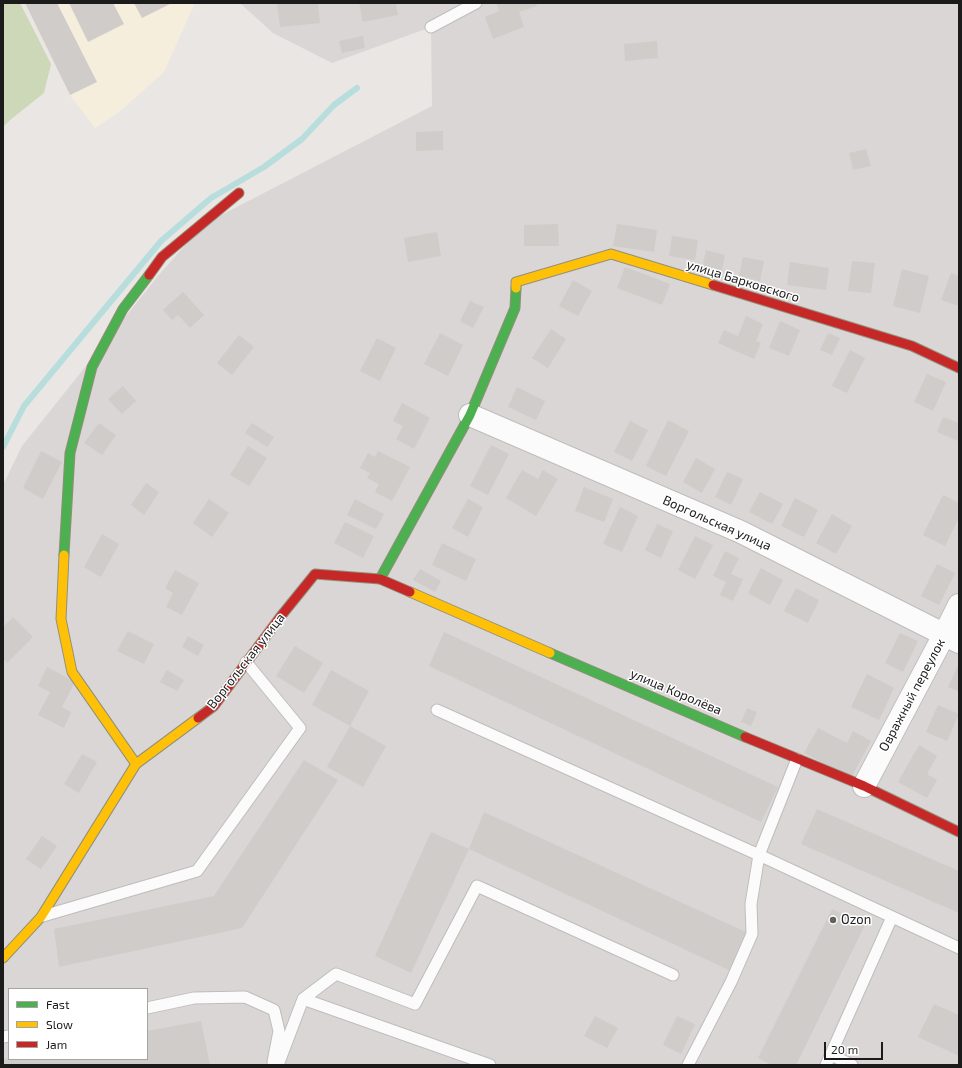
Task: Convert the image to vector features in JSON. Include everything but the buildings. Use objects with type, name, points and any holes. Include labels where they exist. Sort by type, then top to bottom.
[{"type":"street","points":[[136,764],[72,672],[61,619],[70,453],[92,367],[123,309],[162,257],[239,193]]},
{"type":"street","name":"улица Барковского","points":[[470,415],[515,308],[516,282],[611,254],[912,346],[959,368]]},
{"type":"street","points":[[380,579],[470,415]]},
{"type":"street","name":"Воргольская улица","points":[[470,415],[741,532],[952,638]]},
{"type":"street","name":"Воргольская улица","points":[[3,958],[41,917],[136,764],[214,706],[281,616],[315,574],[380,579]]},
{"type":"street","name":"улица Королёва","points":[[380,579],[864,786],[959,832]]},
{"type":"street","name":"Овражный переулок","points":[[864,786],[952,638],[959,605]]},
{"type":"lane","points":[[432,27],[476,3]]},
{"type":"lane","points":[[41,917],[197,871],[300,728],[246,662]]},
{"type":"lane","points":[[437,710],[759,855],[959,948]]},
{"type":"lane","points":[[688,1065],[731,982],[752,934],[751,904],[759,855],[797,758]]},
{"type":"lane","points":[[278,1065],[303,999],[336,974],[415,1004],[477,886],[673,975]]},
{"type":"lane","points":[[826,1065],[892,917]]},
{"type":"lane","points":[[148,1008],[194,998],[245,997],[274,1010],[279,1031],[272,1065]]},
{"type":"lane","points":[[303,999],[490,1065]]},
{"type":"lane","points":[[831,1055],[852,1065]]},
{"type":"shaded area","points":[[25,3],[195,3],[164,72],[119,112],[95,128],[70,95]]},
{"type":"shaded area","points":[[240,3],[959,3],[959,1065],[3,1065],[3,485],[22,446],[158,276],[204,224],[432,106],[431,27],[332,63],[273,33]]},
{"type":"green space","points":[[3,3],[20,3],[51,64],[44,93],[3,127]]},
{"type":"waterway","points":[[3,447],[24,406],[161,241],[211,198],[264,167],[302,139],[334,105],[357,88]]},
{"type":"traffic: fast","points":[[64,555],[70,453],[92,367],[123,309],[149,275]]},
{"type":"traffic: fast","points":[[380,579],[470,415],[515,308],[516,288]]},
{"type":"traffic: fast","points":[[550,653],[745,737]]},
{"type":"traffic: slow","points":[[516,288],[516,282],[611,254],[713,285]]},
{"type":"traffic: slow","points":[[64,555],[61,619],[72,672],[136,764]]},
{"type":"traffic: slow","points":[[410,592],[550,653]]},
{"type":"traffic: slow","points":[[3,958],[41,917],[136,764],[198,718]]},
{"type":"traffic: jam","points":[[149,275],[162,257],[239,193]]},
{"type":"traffic: jam","points":[[713,285],[912,346],[959,368]]},
{"type":"traffic: jam","points":[[198,718],[214,706],[281,616],[315,574],[380,579],[410,592]]},
{"type":"traffic: jam","points":[[745,737],[864,786],[959,832]]},
{"type":"place","name":"Ozon","points":[[833,920]]}]
